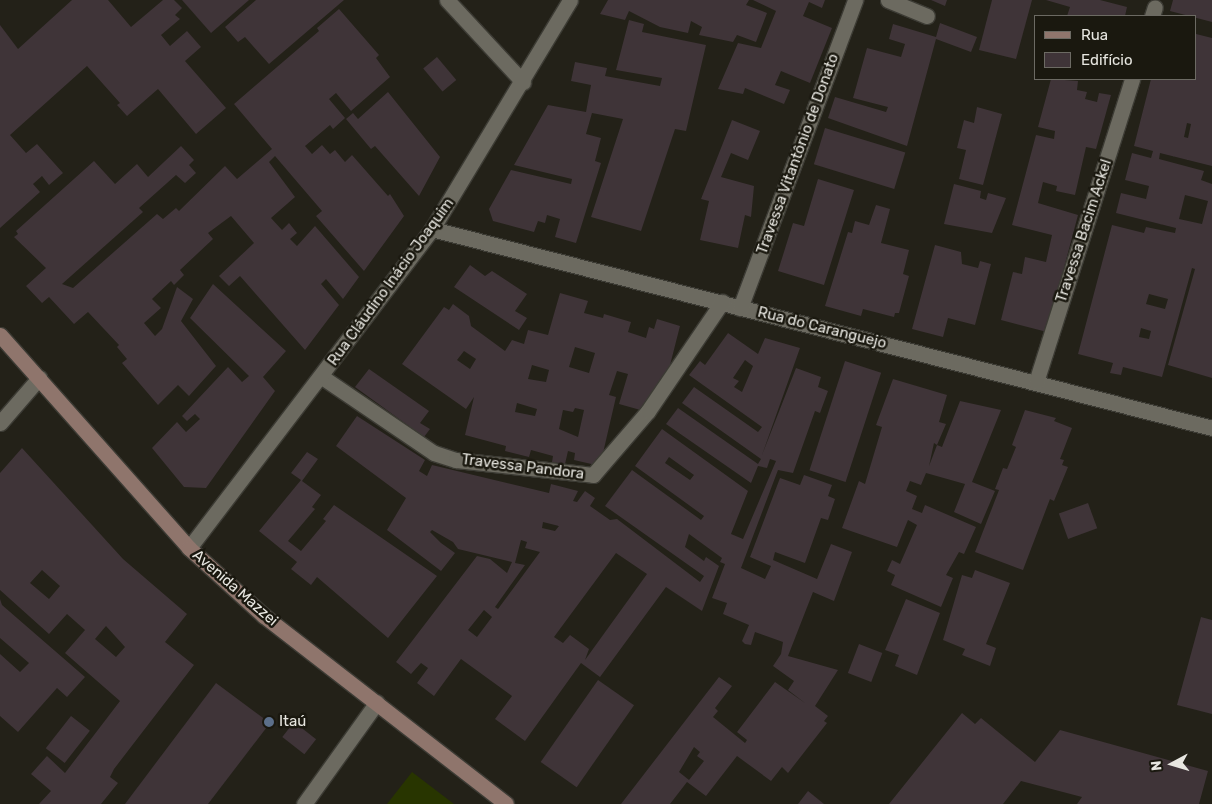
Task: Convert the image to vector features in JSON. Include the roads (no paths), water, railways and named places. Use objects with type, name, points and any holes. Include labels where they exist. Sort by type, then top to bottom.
[{"type":"street","points":[[447,0],[523,82]]},
{"type":"street","name":"Rua Cláudino Inácio Joaquim","points":[[189,548],[322,377],[432,229],[523,82],[570,0]]},
{"type":"street","name":"Travessa Vitantônio de Donato","points":[[740,308],[855,0]]},
{"type":"street","points":[[888,0],[927,16]]},
{"type":"street","name":"Travessa Bacim Ackel","points":[[1036,382],[1132,80]]},
{"type":"street","name":"Rua do Caranguejo","points":[[432,229],[1212,428]]},
{"type":"street","name":"Travessa Pandora","points":[[322,377],[410,440],[456,460],[593,475],[648,411],[699,341],[722,302]]},
{"type":"street","name":"Avenida Mazzei","points":[[0,335],[189,548],[264,616],[506,804]]},
{"type":"street","points":[[0,423],[39,378]]},
{"type":"street","points":[[304,804],[377,702]]},
{"type":"place","name":"Itaú","points":[[269,722]]}]
